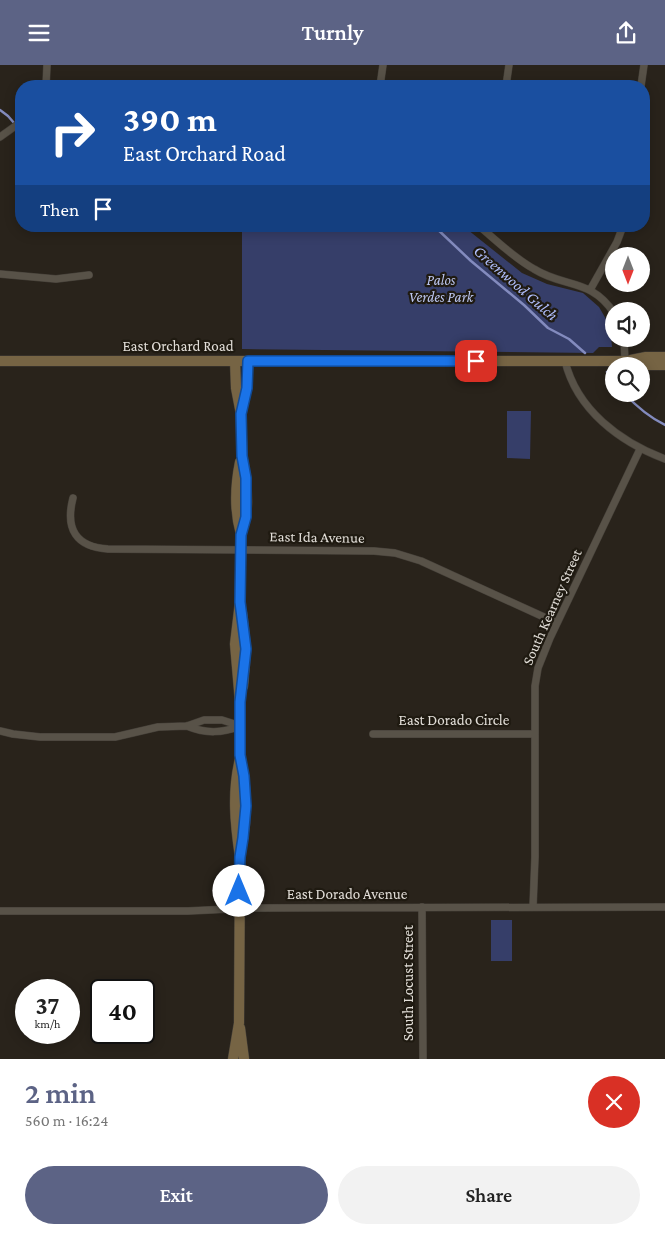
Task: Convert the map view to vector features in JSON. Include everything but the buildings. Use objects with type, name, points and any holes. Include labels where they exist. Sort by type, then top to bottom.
[{"type":"street","points":[[46,80],[47,65]]},
{"type":"street","points":[[381,80],[383,65]]},
{"type":"street","points":[[507,80],[509,65]]},
{"type":"street","points":[[642,80],[644,65]]},
{"type":"street","points":[[0,137],[15,126]]},
{"type":"street","points":[[486,232],[534,270],[590,289],[606,302]]},
{"type":"street","points":[[590,289],[621,232]]},
{"type":"street","points":[[0,274],[56,279],[89,275]]},
{"type":"street","name":"East Orchard Road","points":[[650,358],[665,357]]},
{"type":"street","name":"East Orchard Road","points":[[0,361],[605,361]]},
{"type":"street","points":[[235,361],[236,388],[241,414],[242,456],[237,479],[236,517],[241,535],[240,602],[246,649],[240,702],[240,755],[234,799],[236,833],[240,857],[239,1023],[244,1059]]},
{"type":"street","points":[[241,414],[247,388],[248,361]]},
{"type":"street","points":[[564,361],[570,380],[585,403],[614,432],[640,449],[665,459]]},
{"type":"street","name":"East Orchard Road","points":[[650,365],[665,365]]},
{"type":"street","name":"South Kearney Street","points":[[533,907],[537,673],[557,623],[640,449]]},
{"type":"street","name":"East Ida Avenue","points":[[73,499],[70,515],[72,527],[83,542],[93,547],[108,549],[374,551],[403,555],[421,561],[557,623]]},
{"type":"street","points":[[0,731],[40,737],[115,737],[158,727],[187,726],[204,720],[214,719],[241,726]]},
{"type":"street","points":[[187,726],[206,732],[225,731],[241,726]]},
{"type":"street","name":"East Dorado Circle","points":[[373,734],[535,734]]},
{"type":"street","name":"South Locust Street","points":[[422,907],[423,1059]]},
{"type":"street","name":"East Dorado Avenue","points":[[0,911],[665,907]]},
{"type":"street","points":[[233,1059],[239,1023]]},
{"type":"green space","name":"Palos Verdes Park","points":[[242,232],[471,232],[522,273],[547,284],[583,293],[599,307],[605,317],[605,347],[599,347],[593,353],[242,349]]},
{"type":"green space","points":[[507,411],[531,411],[530,459],[507,458]]},
{"type":"green space","points":[[491,920],[512,920],[512,961],[491,961]]},
{"type":"waterway","name":"Greenwood Gulch","points":[[0,110],[15,124]]},
{"type":"waterway","name":"Greenwood Gulch","points":[[440,232],[548,328],[569,339],[585,353]]},
{"type":"waterway","name":"Greenwood Gulch","points":[[633,402],[654,419],[665,425]]},
{"type":"route","points":[[239,891],[240,857],[246,806],[246,788],[240,755],[240,702],[246,649],[240,602],[241,535],[246,517],[246,478],[242,456],[241,414],[248,381],[248,361],[476,361]]}]
